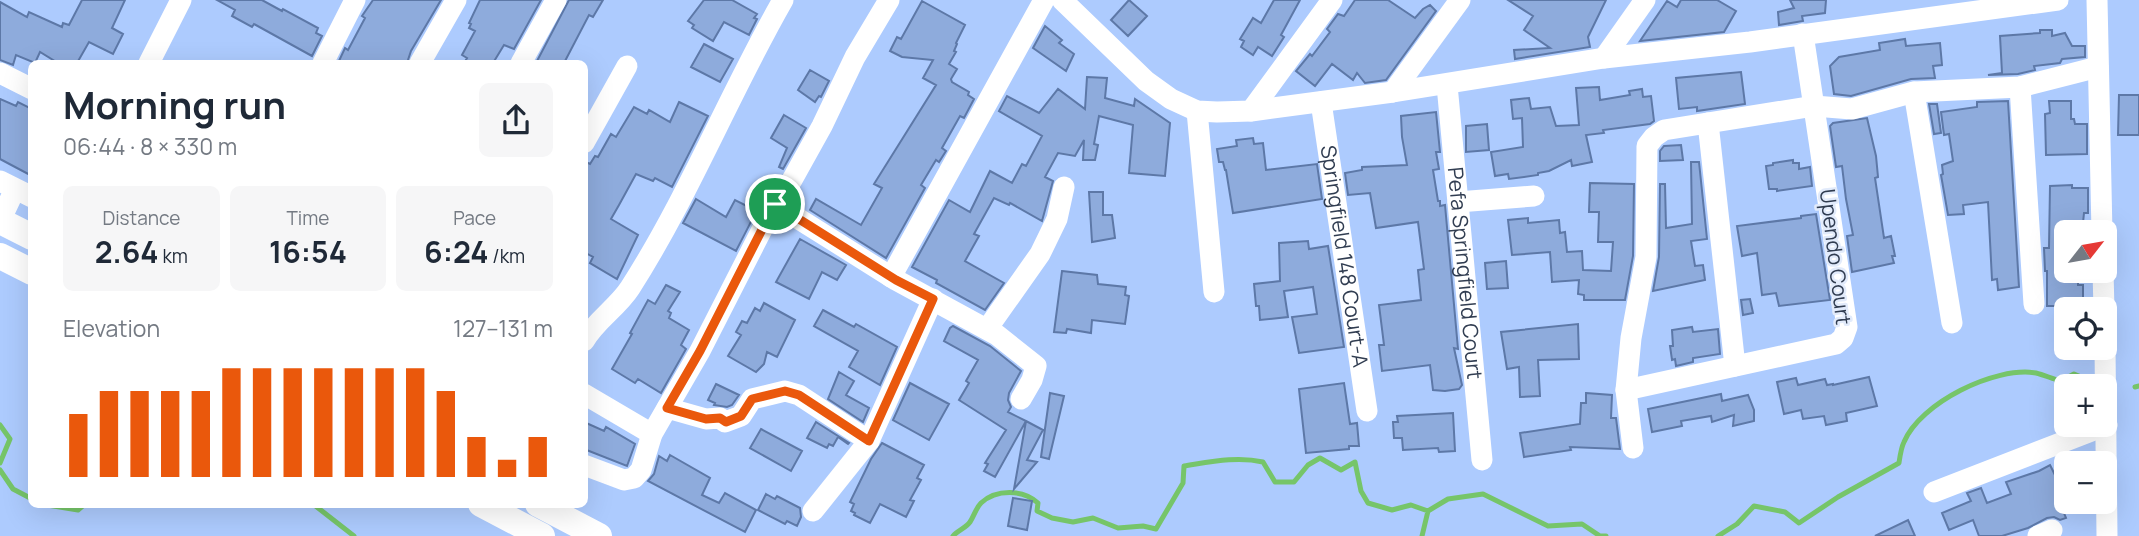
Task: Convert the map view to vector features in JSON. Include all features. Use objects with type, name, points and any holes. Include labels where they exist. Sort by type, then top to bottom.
[{"type":"main road","points":[[0,221],[28,235]]},
{"type":"main road","points":[[0,256],[28,270]]},
{"type":"main road","points":[[489,508],[542,536]]},
{"type":"main road","points":[[546,508],[599,536]]},
{"type":"street","points":[[151,60],[181,0]]},
{"type":"street","points":[[325,60],[355,0]]},
{"type":"street","points":[[422,60],[456,0]]},
{"type":"street","points":[[523,60],[556,0]]},
{"type":"street","points":[[588,335],[628,291],[697,169],[783,0]]},
{"type":"street","points":[[588,466],[624,480],[634,478],[641,470],[652,434],[700,351],[775,204],[792,180],[822,126],[855,57],[889,0]]},
{"type":"street","points":[[891,277],[1044,0]]},
{"type":"street","points":[[1062,0],[1146,81],[1171,99],[1197,111],[1251,111],[1321,102],[1447,85],[1604,58],[1750,42],[2050,1]]},
{"type":"street","points":[[1251,111],[1332,0]]},
{"type":"street","points":[[1393,92],[1460,0]]},
{"type":"street","points":[[1604,58],[1645,0]]},
{"type":"street","points":[[2096,0],[2102,220]]},
{"type":"street","name":"Upendo Court","points":[[1626,390],[1836,344],[1843,338],[1847,327],[1803,34]]},
{"type":"street","points":[[588,136],[627,66]]},
{"type":"street","points":[[1633,448],[1626,390],[1631,338],[1646,257],[1647,146],[1654,137],[1664,130],[1814,106],[1853,109],[1914,92],[2020,87],[2098,67]]},
{"type":"street","points":[[0,73],[28,87]]},
{"type":"street","name":"Pefa Springfield Court","points":[[1447,85],[1482,460]]},
{"type":"street","points":[[2020,87],[2034,304]]},
{"type":"street","points":[[1914,92],[1952,323]]},
{"type":"street","name":"Springfield 148 Court-A","points":[[1321,102],[1367,411]]},
{"type":"street","points":[[1197,111],[1213,292]]},
{"type":"street","points":[[1708,123],[1735,366]]},
{"type":"street","points":[[987,330],[1040,254],[1057,219],[1064,187]]},
{"type":"street","points":[[0,221],[16,189]]},
{"type":"street","points":[[1458,202],[1534,196]]},
{"type":"street","points":[[775,204],[891,277],[1008,342],[1036,366],[1032,380],[1021,399]]},
{"type":"street","points":[[813,511],[869,441],[933,299]]},
{"type":"street","points":[[667,408],[706,419],[720,418],[726,422],[741,416],[752,399],[785,391],[799,395],[869,441]]},
{"type":"street","points":[[588,396],[652,434]]},
{"type":"street","points":[[1934,492],[2076,437]]},
{"type":"street","points":[[2107,437],[2107,536]]},
{"type":"building","points":[[82,0],[125,0],[112,28],[123,34],[113,54],[89,42],[79,60],[53,60],[40,52],[36,60],[16,55],[13,65],[0,60],[0,2],[27,17],[29,12],[62,27],[63,23],[69,25]]},
{"type":"building","points":[[217,0],[262,0],[318,28],[316,33],[322,36],[312,56],[254,24],[252,27],[232,16],[235,10]]},
{"type":"building","points":[[373,0],[441,0],[408,60],[339,60],[345,48],[348,50],[365,18],[362,16]]},
{"type":"building","points":[[480,0],[541,0],[514,49],[504,45],[495,60],[466,60],[467,58],[462,55],[475,31],[469,28]]},
{"type":"building","points":[[569,0],[603,0],[593,17],[589,15],[566,60],[538,60]]},
{"type":"building","points":[[704,0],[732,0],[757,14],[749,35],[724,22],[713,41],[692,28],[694,25],[688,21]]},
{"type":"building","points":[[1129,0],[1147,16],[1128,36],[1111,20]]},
{"type":"building","points":[[1274,0],[1300,0],[1281,35],[1284,37],[1272,56],[1258,47],[1253,55],[1241,47],[1244,41],[1240,39],[1253,18],[1261,23]]},
{"type":"building","points":[[1355,0],[1388,0],[1415,18],[1430,5],[1436,11],[1386,80],[1365,83],[1357,73],[1353,80],[1332,64],[1315,86],[1296,71],[1310,54],[1312,56],[1330,32],[1327,29],[1338,14],[1344,16]]},
{"type":"building","points":[[1508,0],[1606,0],[1588,37],[1590,47],[1515,59],[1514,50],[1550,48],[1524,30],[1533,16]]},
{"type":"building","points":[[1681,0],[1717,0],[1736,11],[1724,32],[1640,41],[1667,1],[1677,7]]},
{"type":"building","points":[[1790,0],[1826,0],[1825,13],[1802,16],[1803,21],[1779,25],[1778,12],[1794,8]]},
{"type":"building","points":[[922,1],[965,25],[949,64],[957,69],[952,82],[969,92],[968,95],[974,99],[964,118],[960,116],[942,148],[946,151],[939,162],[936,160],[921,185],[925,188],[886,258],[810,210],[816,199],[861,225],[882,188],[874,184],[936,85],[923,78],[933,60],[902,57],[890,51],[897,37],[901,39]]},
{"type":"building","points":[[1045,26],[1062,40],[1059,43],[1074,54],[1066,71],[1033,48]]},
{"type":"building","points":[[2040,30],[2052,30],[2052,36],[2065,33],[2072,46],[2085,46],[2085,57],[2034,66],[2035,70],[2018,74],[1988,75],[2002,73],[2000,36],[2040,33]]},
{"type":"building","points":[[1905,39],[1906,46],[1940,43],[1942,65],[1933,66],[1935,78],[1911,79],[1851,96],[1834,94],[1830,66],[1839,57],[1880,50],[1879,43]]},
{"type":"building","points":[[704,44],[733,59],[720,82],[691,67]]},
{"type":"building","points":[[810,70],[829,81],[821,97],[815,102],[798,90]]},
{"type":"building","points":[[1741,72],[1745,104],[1697,111],[1697,107],[1679,109],[1676,78]]},
{"type":"building","points":[[1087,77],[1107,78],[1105,98],[1134,106],[1135,99],[1170,123],[1165,176],[1129,173],[1133,125],[1099,116],[1094,144],[1098,145],[1095,160],[1083,160],[1084,140],[1075,156],[1058,153],[1045,177],[1053,181],[1042,221],[1010,203],[1009,205],[994,198],[974,234],[979,236],[965,261],[1004,283],[985,310],[912,267],[949,200],[970,212],[990,171],[1012,183],[1022,164],[1026,166],[1042,136],[999,111],[1007,96],[1039,113],[1058,89],[1085,109]]},
{"type":"building","points":[[1599,87],[1600,100],[1630,95],[1629,91],[1642,89],[1643,97],[1651,96],[1654,121],[1650,124],[1586,135],[1592,162],[1572,166],[1571,160],[1538,175],[1509,179],[1508,174],[1495,176],[1491,152],[1523,147],[1522,118],[1513,119],[1511,100],[1529,98],[1531,109],[1550,107],[1556,126],[1579,125],[1576,88]]},
{"type":"building","points":[[2119,95],[2139,95],[2139,135],[2118,135]]},
{"type":"building","points":[[0,99],[16,106],[18,102],[28,107],[28,174],[0,159]]},
{"type":"building","points":[[2008,101],[2019,287],[1998,290],[1997,279],[1992,280],[1988,202],[1963,205],[1964,214],[1948,215],[1941,175],[1942,165],[1953,161],[1949,134],[1944,135],[1941,112],[1977,107],[1977,102]]},
{"type":"building","points":[[2049,101],[2071,101],[2071,119],[2074,119],[2075,124],[2087,124],[2087,154],[2046,155],[2045,114],[2050,113]]},
{"type":"building","points":[[679,102],[708,116],[672,187],[655,178],[653,181],[636,174],[611,219],[638,235],[617,279],[590,263],[593,257],[588,254],[588,163],[590,164],[595,156],[598,157],[611,134],[616,137],[634,107],[647,114],[649,110],[670,122]]},
{"type":"building","points":[[1929,104],[1937,104],[1941,133],[1934,134]]},
{"type":"building","points":[[1436,112],[1440,152],[1436,152],[1439,169],[1433,170],[1438,201],[1440,206],[1445,205],[1458,349],[1454,348],[1462,385],[1459,389],[1445,391],[1433,390],[1430,365],[1382,371],[1379,345],[1384,345],[1379,305],[1421,300],[1418,270],[1424,269],[1418,222],[1376,228],[1370,193],[1348,195],[1345,173],[1362,170],[1362,167],[1407,165],[1401,116]]},
{"type":"building","points":[[784,115],[806,128],[783,169],[779,167],[787,148],[771,138]]},
{"type":"building","points":[[1867,118],[1876,156],[1878,177],[1875,178],[1884,238],[1891,236],[1895,256],[1892,256],[1894,263],[1852,272],[1847,236],[1853,235],[1842,166],[1836,167],[1830,126],[1833,123]]},
{"type":"building","points":[[1487,124],[1489,150],[1466,152],[1466,126]]},
{"type":"building","points":[[1253,138],[1254,144],[1263,143],[1266,170],[1317,164],[1322,199],[1233,213],[1226,170],[1223,162],[1219,162],[1217,149],[1237,146],[1236,140]]},
{"type":"building","points":[[1681,145],[1683,160],[1660,161],[1660,151],[1664,146]]},
{"type":"building","points":[[1793,160],[1793,163],[1799,163],[1799,169],[1810,167],[1812,186],[1777,191],[1769,189],[1766,166]]},
{"type":"building","points":[[1691,162],[1699,162],[1707,239],[1691,241],[1695,266],[1703,265],[1705,280],[1653,291],[1659,257],[1660,184],[1665,184],[1666,228],[1692,224]]},
{"type":"building","points":[[1590,183],[1634,184],[1633,256],[1625,300],[1584,300],[1584,295],[1578,294],[1579,280],[1552,282],[1550,252],[1512,255],[1508,220],[1528,218],[1528,223],[1559,220],[1560,233],[1565,232],[1567,252],[1582,251],[1583,270],[1611,271],[1613,242],[1598,242],[1599,212],[1589,212]]},
{"type":"building","points":[[2072,185],[2072,188],[2088,188],[2088,213],[2084,213],[2083,220],[2054,220],[2054,284],[2083,285],[2083,297],[2054,297],[2054,306],[2047,306],[2044,248],[2049,248],[2050,186]]},
{"type":"building","points":[[1089,192],[1103,192],[1103,215],[1112,215],[1115,238],[1092,242]]},
{"type":"building","points":[[696,199],[726,217],[735,200],[751,208],[750,211],[755,214],[736,251],[683,223]]},
{"type":"building","points":[[1816,214],[1830,300],[1779,306],[1776,293],[1762,295],[1757,253],[1742,256],[1737,226]]},
{"type":"building","points":[[800,239],[846,265],[837,280],[822,272],[809,299],[776,282]]},
{"type":"building","points":[[1308,241],[1309,249],[1328,246],[1344,347],[1299,353],[1292,317],[1317,314],[1313,287],[1284,291],[1288,317],[1260,320],[1254,284],[1280,281],[1279,243]]},
{"type":"building","points":[[1506,261],[1508,288],[1487,289],[1485,263]]},
{"type":"building","points":[[1062,271],[1097,275],[1098,284],[1126,287],[1125,295],[1129,296],[1125,324],[1092,320],[1091,333],[1067,329],[1066,333],[1054,332]]},
{"type":"building","points":[[666,285],[680,292],[668,311],[671,313],[669,318],[689,330],[681,345],[686,349],[661,393],[638,379],[635,383],[612,369],[648,300],[655,304]]},
{"type":"building","points":[[1750,299],[1753,313],[1743,315],[1741,300]]},
{"type":"building","points":[[764,303],[795,320],[777,357],[767,352],[764,364],[756,372],[728,356],[741,335],[736,332],[742,321],[747,323],[755,308],[760,311]]},
{"type":"building","points":[[823,310],[854,327],[856,324],[897,347],[880,385],[849,367],[858,351],[814,326]]},
{"type":"building","points":[[1578,324],[1579,359],[1538,360],[1540,396],[1520,397],[1519,367],[1507,369],[1501,332]]},
{"type":"building","points":[[953,326],[990,346],[1021,371],[1009,393],[1011,407],[1008,412],[1026,421],[995,477],[984,471],[988,464],[985,463],[1006,430],[959,400],[978,360],[944,341]]},
{"type":"building","points":[[1692,327],[1693,332],[1718,329],[1720,354],[1693,358],[1693,362],[1676,366],[1675,359],[1672,360],[1670,346],[1673,346],[1672,330]]},
{"type":"building","points":[[839,372],[854,381],[846,395],[869,408],[863,422],[828,399]]},
{"type":"building","points":[[1869,377],[1877,406],[1846,413],[1847,421],[1826,425],[1824,416],[1803,419],[1801,410],[1784,414],[1777,382],[1796,378],[1798,385],[1825,379],[1827,385],[1833,385]]},
{"type":"building","points":[[910,383],[949,404],[929,440],[893,420]]},
{"type":"building","points":[[1344,383],[1350,424],[1357,423],[1359,446],[1306,453],[1299,389]]},
{"type":"building","points":[[716,384],[739,395],[732,405],[714,405],[715,403],[708,400]]},
{"type":"building","points":[[1050,393],[1064,396],[1049,459],[1041,457]]},
{"type":"building","points":[[1586,393],[1612,395],[1611,418],[1616,418],[1620,449],[1570,447],[1571,450],[1524,457],[1520,433],[1580,424],[1581,403],[1586,403]]},
{"type":"building","points":[[1721,394],[1722,401],[1748,395],[1754,410],[1754,421],[1733,426],[1734,415],[1712,422],[1711,416],[1681,421],[1682,426],[1652,432],[1648,409]]},
{"type":"building","points":[[1453,413],[1455,451],[1439,452],[1438,448],[1403,450],[1402,438],[1394,438],[1393,422],[1398,422],[1397,416]]},
{"type":"building","points":[[1026,421],[1043,430],[1027,460],[1037,462],[1014,489]]},
{"type":"building","points":[[816,422],[849,443],[838,437],[833,446],[829,444],[827,448],[807,438]]},
{"type":"building","points":[[588,424],[604,431],[606,427],[635,444],[627,466],[588,451]]},
{"type":"building","points":[[761,429],[802,451],[791,471],[750,448]]},
{"type":"building","points":[[882,443],[924,465],[917,478],[921,480],[910,500],[914,501],[906,517],[880,504],[870,523],[854,515],[851,511],[854,504],[850,502]]},
{"type":"building","points":[[670,455],[710,478],[702,495],[719,503],[725,493],[756,510],[745,532],[648,481],[654,474],[659,456],[667,461]]},
{"type":"building","points":[[2050,465],[2054,473],[2054,514],[2064,514],[2066,518],[2047,518],[2028,528],[2002,536],[1979,536],[1973,520],[1949,530],[1942,513],[1971,501],[1967,493],[1981,488],[1987,503],[2011,494],[2006,482]]},
{"type":"building","points":[[766,494],[775,499],[777,496],[800,508],[801,517],[797,526],[787,521],[785,524],[758,510]]},
{"type":"building","points":[[1013,498],[1032,501],[1027,530],[1008,526]]},
{"type":"building","points":[[1908,520],[1915,536],[1875,536]]},
{"type":"waterway","points":[[1718,536],[1737,524],[1754,506],[1785,512],[1799,523],[1838,497],[1899,463],[1904,442],[1926,414],[1942,401],[1980,381],[2019,372],[2036,373],[2054,379]]},
{"type":"waterway","points":[[2135,387],[2139,386]]},
{"type":"waterway","points":[[0,425],[10,439],[0,463]]},
{"type":"waterway","points":[[953,536],[968,524],[987,498],[1010,492],[1032,498],[1038,503],[1037,511],[1052,518],[1073,522],[1093,518],[1118,528],[1143,526],[1156,529],[1183,483],[1184,466],[1214,461],[1263,462],[1275,482],[1294,482],[1308,465],[1320,458],[1341,470],[1355,462],[1361,491],[1368,503],[1392,510],[1411,505],[1428,511]]},
{"type":"waterway","points":[[0,470],[13,489],[28,497]]},
{"type":"waterway","points":[[1422,536],[1428,511],[1448,499],[1483,494],[1548,526],[1582,524],[1600,536],[1606,536]]},
{"type":"waterway","points":[[66,508],[80,508]]},
{"type":"waterway","points":[[318,508],[354,536]]},
{"type":"route","points":[[775,204],[896,280],[933,299],[869,441],[799,395],[785,391],[752,399],[741,416],[726,422],[720,418],[706,419],[667,408],[700,351],[775,204]]}]
